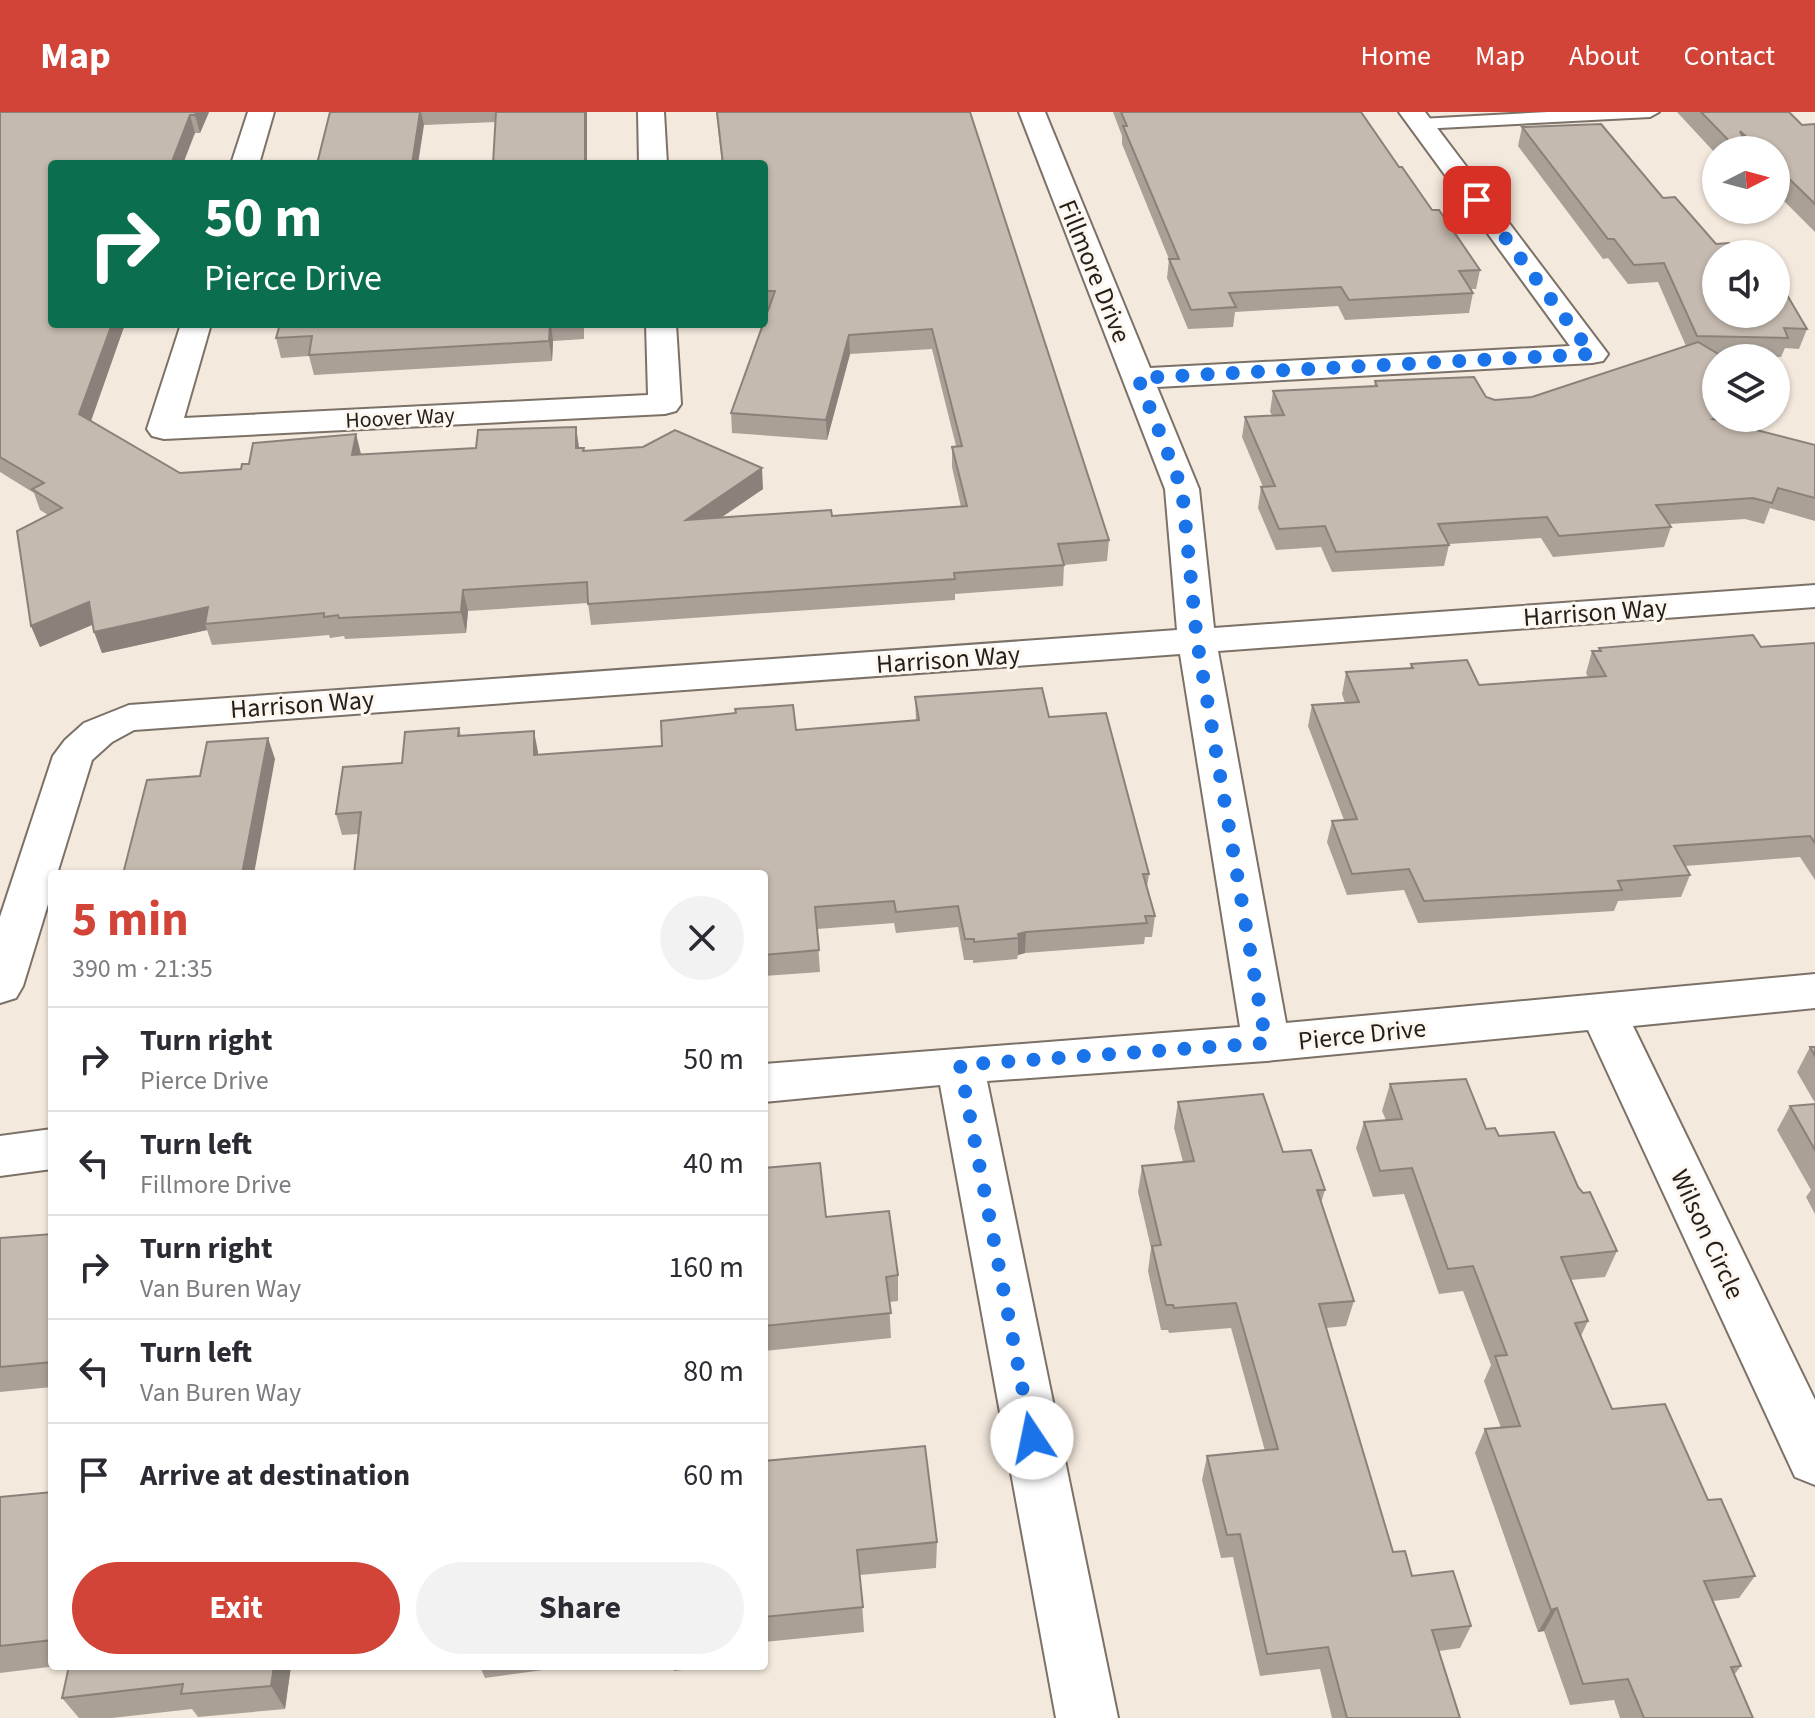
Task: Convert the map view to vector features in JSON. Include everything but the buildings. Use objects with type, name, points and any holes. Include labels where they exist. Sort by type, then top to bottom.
[{"type":"street","points":[[246,160],[261,112]]},
{"type":"street","points":[[651,112],[653,160]]},
{"type":"street","name":"Fillmore Drive","points":[[1032,112],[1182,489],[1197,641],[1266,1043]]},
{"type":"street","points":[[1138,378],[1592,354],[1416,118]]},
{"type":"street","name":"Hoover Way","points":[[195,328],[164,429],[665,404],[661,328]]},
{"type":"street","name":"Harrison Way","points":[[0,986],[64,775],[73,756],[76,736],[155,714],[1815,596]]},
{"type":"street","name":"Pierce Drive","points":[[768,1083],[1266,1043],[1815,991]]},
{"type":"street","name":"Wilson Circle","points":[[1602,1010],[1815,1459]]},
{"type":"street","points":[[960,1065],[1087,1718]]},
{"type":"street","points":[[0,1156],[48,1150]]},
{"type":"lane","points":[[1416,118],[1650,112]]},
{"type":"route","points":[[1032,1438],[960,1065],[1266,1043],[1197,641],[1182,489],[1138,378],[1592,354],[1477,200]]}]
